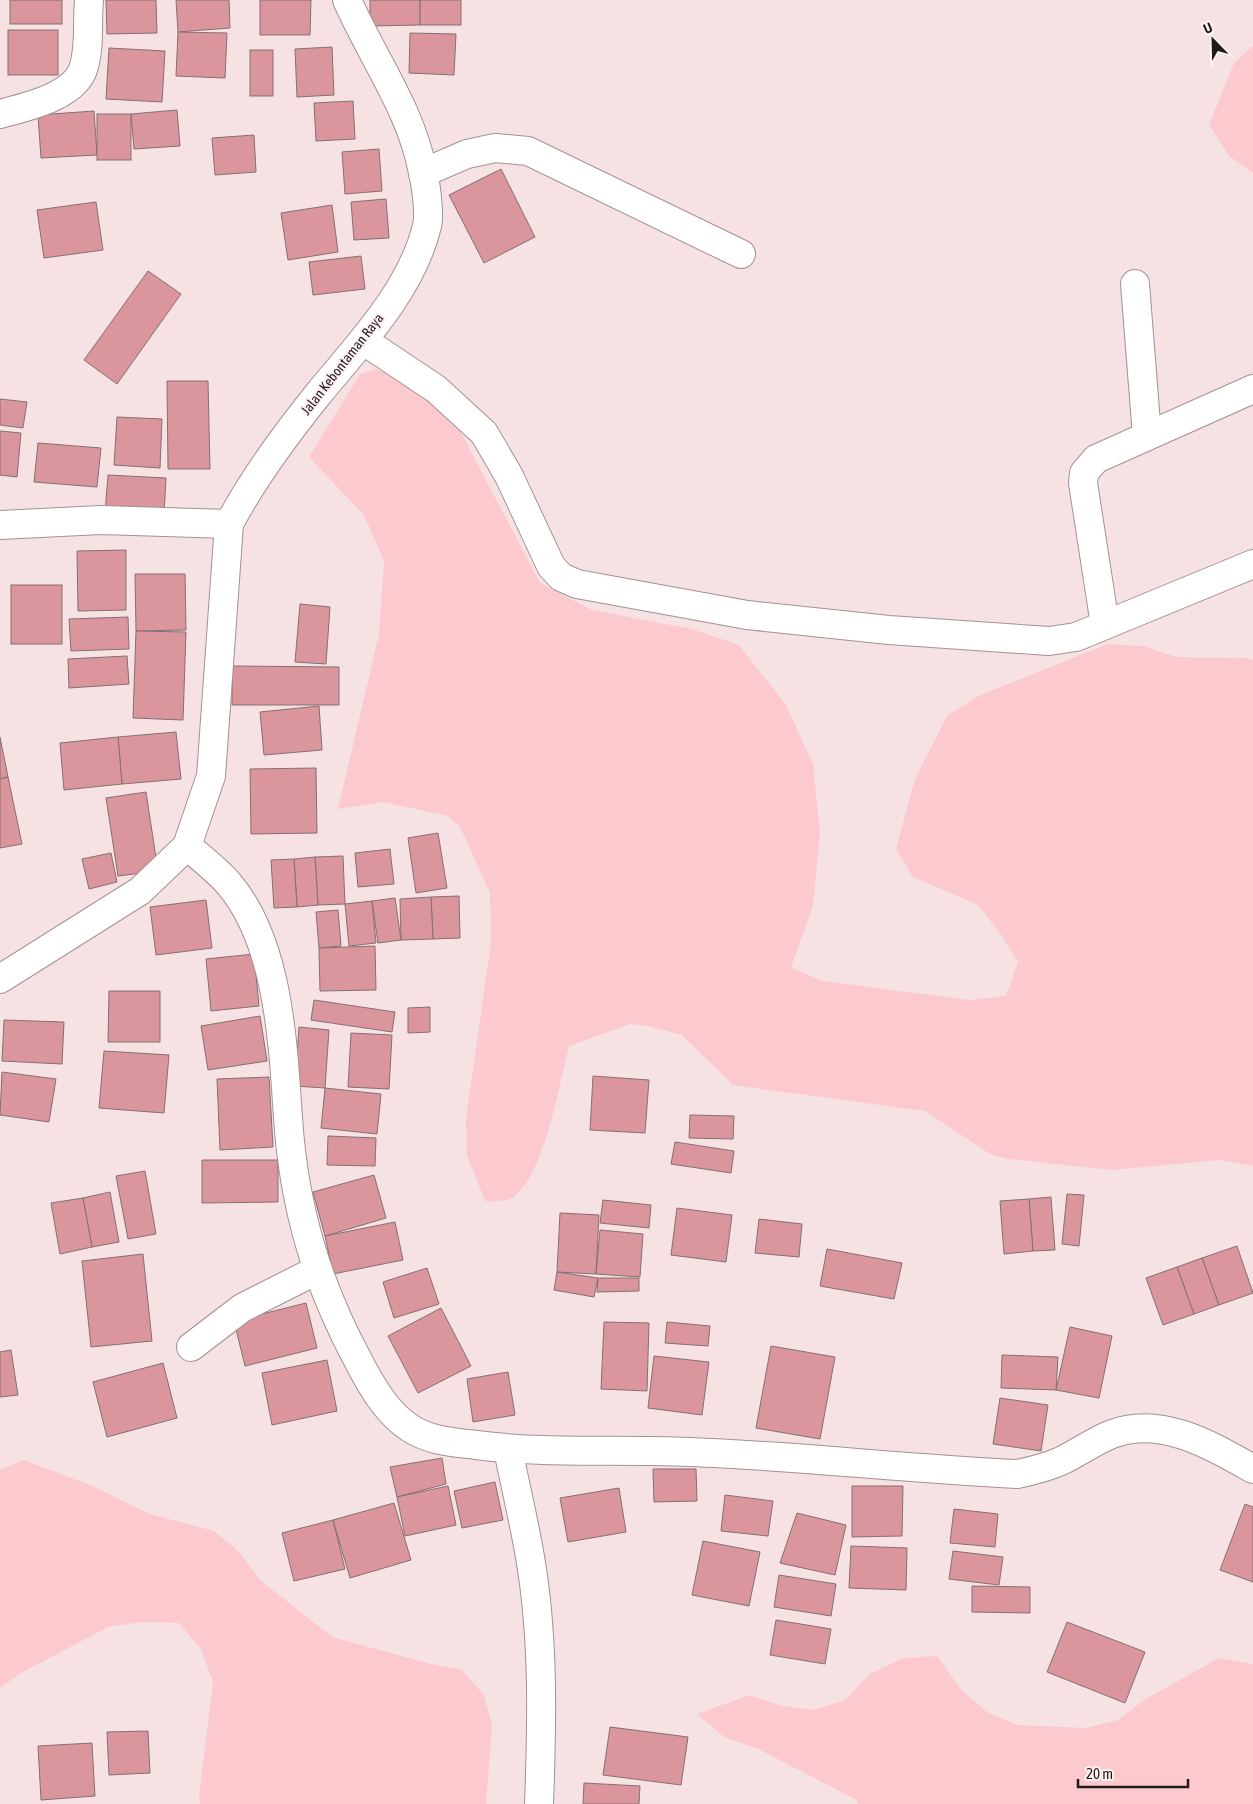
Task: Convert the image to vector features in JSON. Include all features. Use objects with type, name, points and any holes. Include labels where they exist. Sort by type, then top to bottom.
[{"type":"street","points":[[0,114],[60,94],[72,87],[80,78],[84,66],[89,0]]},
{"type":"street","name":"Jalan Kebontaman Raya","points":[[229,524],[244,495],[312,402],[364,341],[410,271],[428,224],[423,173],[408,121],[347,0]]},
{"type":"street","points":[[423,173],[467,154],[495,148],[528,151],[741,254]]},
{"type":"street","points":[[1135,284],[1147,436]]},
{"type":"street","points":[[364,341],[436,389],[484,433],[509,476],[551,566],[561,577],[577,584],[747,615],[890,630],[1049,641],[1076,637],[1253,564]]},
{"type":"street","points":[[1105,626],[1083,483],[1084,473],[1096,459],[1253,389]]},
{"type":"street","points":[[0,525],[101,520],[229,524],[211,776],[187,846],[140,891],[0,979]]},
{"type":"street","points":[[187,846],[229,884],[256,926],[270,971],[279,1025],[289,1139],[299,1205],[310,1252],[338,1324],[368,1380],[386,1407],[408,1427],[434,1440],[508,1449],[615,1453],[688,1452],[1017,1474],[1038,1470],[1062,1461],[1113,1434],[1141,1429],[1171,1432],[1205,1442],[1253,1468]]},
{"type":"street","points":[[191,1346],[242,1308],[317,1270]]},
{"type":"street","points":[[508,1449],[530,1559],[540,1655],[540,1804]]},
{"type":"shaded area","points":[[1253,46],[1253,173],[1229,156],[1209,125],[1234,63]]},
{"type":"shaded area","points":[[376,369],[407,382],[457,425],[540,583],[592,610],[692,629],[739,645],[786,705],[813,764],[820,833],[813,906],[791,967],[822,981],[970,1000],[1006,996],[1018,962],[1000,933],[978,905],[913,877],[896,849],[915,779],[947,716],[978,696],[1108,644],[1143,646],[1176,657],[1245,658],[1253,660],[1253,1166],[1219,1160],[1113,1170],[1008,1159],[990,1154],[925,1111],[733,1085],[682,1035],[647,1026],[630,1024],[569,1046],[556,1103],[544,1146],[536,1165],[527,1181],[517,1194],[510,1199],[485,1201],[467,1155],[466,1119],[491,942],[490,893],[460,827],[448,816],[383,802],[338,809],[379,634],[384,561],[364,515],[309,457],[360,374]]},
{"type":"shaded area","points":[[23,1460],[90,1485],[150,1514],[214,1531],[239,1552],[260,1580],[332,1637],[431,1664],[462,1670],[484,1695],[492,1725],[486,1804],[200,1804],[199,1795],[213,1682],[201,1649],[179,1623],[141,1622],[108,1627],[21,1673],[0,1688],[0,1470]]},
{"type":"shaded area","points":[[937,1656],[962,1691],[987,1712],[1017,1725],[1086,1728],[1118,1720],[1144,1700],[1219,1658],[1253,1664],[1253,1804],[859,1804],[855,1799],[758,1749],[724,1737],[697,1714],[749,1695],[782,1706],[814,1710],[845,1700],[870,1674],[903,1658]]},
{"type":"building","points":[[10,0],[62,0],[62,24],[10,24]]},
{"type":"building","points":[[106,0],[156,0],[157,33],[107,34]]},
{"type":"building","points":[[176,0],[229,0],[230,28],[178,32]]},
{"type":"building","points":[[260,0],[311,0],[310,35],[260,35]]},
{"type":"building","points":[[370,0],[420,0],[420,25],[370,26]]},
{"type":"building","points":[[420,0],[461,0],[461,25],[420,25]]},
{"type":"building","points":[[8,30],[58,30],[58,75],[8,75]]},
{"type":"building","points":[[178,32],[227,33],[225,78],[176,76]]},
{"type":"building","points":[[410,33],[456,34],[454,75],[409,73]]},
{"type":"building","points":[[332,47],[334,95],[297,97],[295,49]]},
{"type":"building","points":[[109,48],[165,51],[162,102],[106,99]]},
{"type":"building","points":[[250,50],[273,50],[273,96],[250,96]]},
{"type":"building","points":[[353,101],[355,139],[316,141],[314,103]]},
{"type":"building","points":[[177,110],[180,146],[134,149],[131,114]]},
{"type":"building","points":[[94,111],[97,155],[41,158],[38,115]]},
{"type":"building","points":[[97,114],[131,114],[131,160],[97,160]]},
{"type":"building","points":[[254,135],[256,172],[215,175],[212,138]]},
{"type":"building","points":[[379,149],[382,191],[345,194],[342,152]]},
{"type":"building","points":[[501,169],[535,237],[484,263],[449,195]]},
{"type":"building","points":[[386,199],[389,238],[354,240],[351,202]]},
{"type":"building","points":[[96,202],[103,250],[44,258],[37,210]]},
{"type":"building","points":[[332,205],[338,252],[288,260],[281,213]]},
{"type":"building","points":[[361,256],[365,289],[313,295],[309,262]]},
{"type":"building","points":[[148,271],[181,294],[117,384],[84,360]]},
{"type":"building","points":[[167,381],[208,381],[210,469],[168,469]]},
{"type":"building","points":[[0,399],[27,402],[23,428],[0,425]]},
{"type":"building","points":[[117,417],[162,419],[160,468],[114,465]]},
{"type":"building","points":[[0,431],[21,433],[17,477],[0,475]]},
{"type":"building","points":[[38,443],[101,448],[97,487],[34,482]]},
{"type":"building","points":[[108,475],[166,478],[164,516],[105,514]]},
{"type":"building","points":[[126,550],[126,610],[78,611],[77,551]]},
{"type":"building","points":[[135,574],[185,574],[186,630],[136,631]]},
{"type":"building","points":[[11,585],[62,585],[62,644],[11,644]]},
{"type":"building","points":[[300,604],[330,607],[326,664],[295,662]]},
{"type":"building","points":[[128,617],[129,649],[71,651],[69,619]]},
{"type":"building","points":[[136,631],[186,632],[183,720],[133,718]]},
{"type":"building","points":[[127,656],[129,684],[69,688],[68,659]]},
{"type":"building","points":[[232,666],[339,667],[339,705],[232,705]]},
{"type":"building","points":[[319,706],[322,750],[264,755],[260,712]]},
{"type":"building","points":[[176,732],[181,779],[122,784],[118,737]]},
{"type":"building","points":[[0,737],[8,777],[0,779]]},
{"type":"building","points":[[118,737],[122,784],[64,790],[60,743]]},
{"type":"building","points":[[316,768],[317,833],[251,834],[250,769]]},
{"type":"building","points":[[8,777],[22,844],[0,848],[0,779]]},
{"type":"building","points":[[146,792],[158,871],[118,876],[106,798]]},
{"type":"building","points":[[438,833],[447,888],[416,893],[408,838]]},
{"type":"building","points":[[390,849],[394,884],[358,887],[355,853]]},
{"type":"building","points":[[111,853],[117,882],[89,889],[82,859]]},
{"type":"building","points":[[343,856],[345,904],[318,905],[315,857]]},
{"type":"building","points":[[315,857],[318,905],[297,907],[294,859]]},
{"type":"building","points":[[294,859],[297,907],[274,908],[271,860]]},
{"type":"building","points":[[459,896],[460,938],[433,939],[431,897]]},
{"type":"building","points":[[431,897],[433,939],[401,940],[400,899]]},
{"type":"building","points":[[395,898],[401,940],[378,943],[372,901]]},
{"type":"building","points":[[206,900],[212,948],[156,955],[150,907]]},
{"type":"building","points":[[372,901],[376,943],[349,946],[345,904]]},
{"type":"building","points":[[338,910],[341,946],[319,948],[316,912]]},
{"type":"building","points":[[375,946],[376,990],[320,991],[319,948]]},
{"type":"building","points":[[254,954],[259,1006],[211,1011],[206,959]]},
{"type":"building","points":[[109,991],[160,991],[160,1042],[108,1042]]},
{"type":"building","points":[[314,1000],[395,1012],[392,1032],[311,1020]]},
{"type":"building","points":[[430,1007],[430,1032],[408,1033],[408,1008]]},
{"type":"building","points":[[260,1016],[267,1061],[208,1070],[201,1026]]},
{"type":"building","points":[[4,1020],[64,1022],[62,1064],[2,1061]]},
{"type":"building","points":[[299,1027],[329,1030],[325,1088],[295,1086]]},
{"type":"building","points":[[351,1033],[392,1035],[389,1089],[348,1087]]},
{"type":"building","points":[[104,1051],[169,1055],[164,1113],[99,1108]]},
{"type":"building","points":[[2,1072],[56,1079],[49,1122],[0,1115]]},
{"type":"building","points":[[593,1076],[649,1080],[645,1133],[590,1130]]},
{"type":"building","points":[[269,1077],[273,1147],[220,1150],[217,1079]]},
{"type":"building","points":[[325,1088],[381,1094],[377,1134],[321,1128]]},
{"type":"building","points":[[690,1115],[734,1116],[733,1139],[689,1138]]},
{"type":"building","points":[[328,1136],[376,1138],[375,1166],[327,1165]]},
{"type":"building","points":[[675,1142],[734,1151],[731,1173],[671,1164]]},
{"type":"building","points":[[202,1160],[278,1160],[278,1202],[202,1203]]},
{"type":"building","points":[[145,1171],[156,1234],[128,1239],[116,1176]]},
{"type":"building","points":[[374,1175],[386,1218],[325,1236],[313,1192]]},
{"type":"building","points":[[110,1192],[119,1242],[92,1247],[83,1198]]},
{"type":"building","points":[[1067,1194],[1084,1195],[1079,1246],[1062,1244]]},
{"type":"building","points":[[1051,1197],[1055,1250],[1033,1251],[1029,1199]]},
{"type":"building","points":[[83,1198],[92,1247],[60,1254],[51,1203]]},
{"type":"building","points":[[1029,1199],[1033,1251],[1004,1254],[1000,1201]]},
{"type":"building","points":[[603,1200],[651,1205],[649,1228],[600,1223]]},
{"type":"building","points":[[677,1208],[732,1215],[726,1262],[671,1255]]},
{"type":"building","points":[[560,1213],[599,1215],[596,1274],[557,1272]]},
{"type":"building","points":[[759,1219],[802,1224],[799,1257],[755,1253]]},
{"type":"building","points":[[395,1222],[403,1260],[333,1274],[325,1236]]},
{"type":"building","points":[[600,1230],[643,1234],[640,1277],[596,1274]]},
{"type":"building","points":[[1237,1246],[1253,1293],[1219,1305],[1202,1258]]},
{"type":"building","points":[[827,1249],[902,1263],[894,1299],[820,1286]]},
{"type":"building","points":[[143,1254],[152,1341],[91,1347],[82,1261]]},
{"type":"building","points":[[1202,1258],[1219,1305],[1194,1314],[1177,1267]]},
{"type":"building","points":[[1177,1267],[1194,1314],[1163,1325],[1146,1278]]},
{"type":"building","points":[[427,1268],[439,1304],[394,1318],[383,1282]]},
{"type":"building","points":[[557,1272],[598,1278],[594,1297],[554,1290]]},
{"type":"building","points":[[598,1278],[639,1278],[639,1291],[597,1292]]},
{"type":"building","points":[[306,1303],[317,1348],[245,1366],[234,1321]]},
{"type":"building","points":[[441,1308],[471,1366],[418,1393],[388,1336]]},
{"type":"building","points":[[604,1322],[649,1323],[647,1391],[601,1389]]},
{"type":"building","points":[[667,1322],[710,1326],[708,1346],[665,1343]]},
{"type":"building","points":[[1070,1327],[1112,1336],[1099,1398],[1056,1390]]},
{"type":"building","points":[[771,1346],[835,1357],[820,1439],[756,1428]]},
{"type":"building","points":[[11,1350],[18,1395],[0,1397],[0,1352]]},
{"type":"building","points":[[1002,1355],[1058,1357],[1056,1390],[1001,1388]]},
{"type":"building","points":[[654,1356],[709,1362],[702,1415],[648,1408]]},
{"type":"building","points":[[327,1360],[337,1411],[272,1425],[262,1373]]},
{"type":"building","points":[[163,1363],[177,1418],[107,1437],[93,1382]]},
{"type":"building","points":[[508,1372],[515,1415],[473,1422],[467,1379]]},
{"type":"building","points":[[1000,1398],[1048,1405],[1041,1451],[993,1444]]},
{"type":"building","points":[[442,1458],[446,1484],[397,1497],[390,1467]]},
{"type":"building","points":[[653,1469],[696,1469],[697,1501],[654,1502]]},
{"type":"building","points":[[495,1482],[503,1520],[462,1528],[454,1491]]},
{"type":"building","points":[[448,1486],[456,1525],[405,1536],[397,1497]]},
{"type":"building","points":[[852,1486],[903,1486],[902,1536],[852,1537]]},
{"type":"building","points":[[619,1488],[626,1532],[568,1542],[560,1498]]},
{"type":"building","points":[[725,1495],[773,1501],[768,1536],[721,1531]]},
{"type":"building","points":[[394,1503],[411,1560],[350,1578],[333,1520]]},
{"type":"building","points":[[1245,1504],[1253,1507],[1253,1582],[1220,1570]]},
{"type":"building","points":[[954,1509],[998,1514],[995,1547],[950,1543]]},
{"type":"building","points":[[797,1513],[846,1525],[835,1575],[780,1563]]},
{"type":"building","points":[[333,1520],[345,1569],[294,1581],[282,1533]]},
{"type":"building","points":[[703,1541],[760,1552],[749,1606],[692,1595]]},
{"type":"building","points":[[851,1546],[907,1548],[906,1590],[849,1588]]},
{"type":"building","points":[[953,1551],[1003,1557],[999,1585],[949,1579]]},
{"type":"building","points":[[779,1575],[836,1584],[831,1616],[774,1607]]},
{"type":"building","points":[[972,1586],[1030,1587],[1030,1613],[972,1612]]},
{"type":"building","points":[[776,1620],[831,1629],[825,1664],[770,1655]]},
{"type":"building","points":[[1067,1622],[1145,1652],[1125,1703],[1047,1672]]},
{"type":"building","points":[[610,1727],[688,1737],[681,1785],[603,1775]]},
{"type":"building","points":[[148,1731],[150,1773],[109,1775],[107,1732]]},
{"type":"building","points":[[92,1743],[95,1796],[41,1800],[38,1746]]},
{"type":"building","points":[[584,1783],[640,1786],[639,1804],[583,1804]]}]
